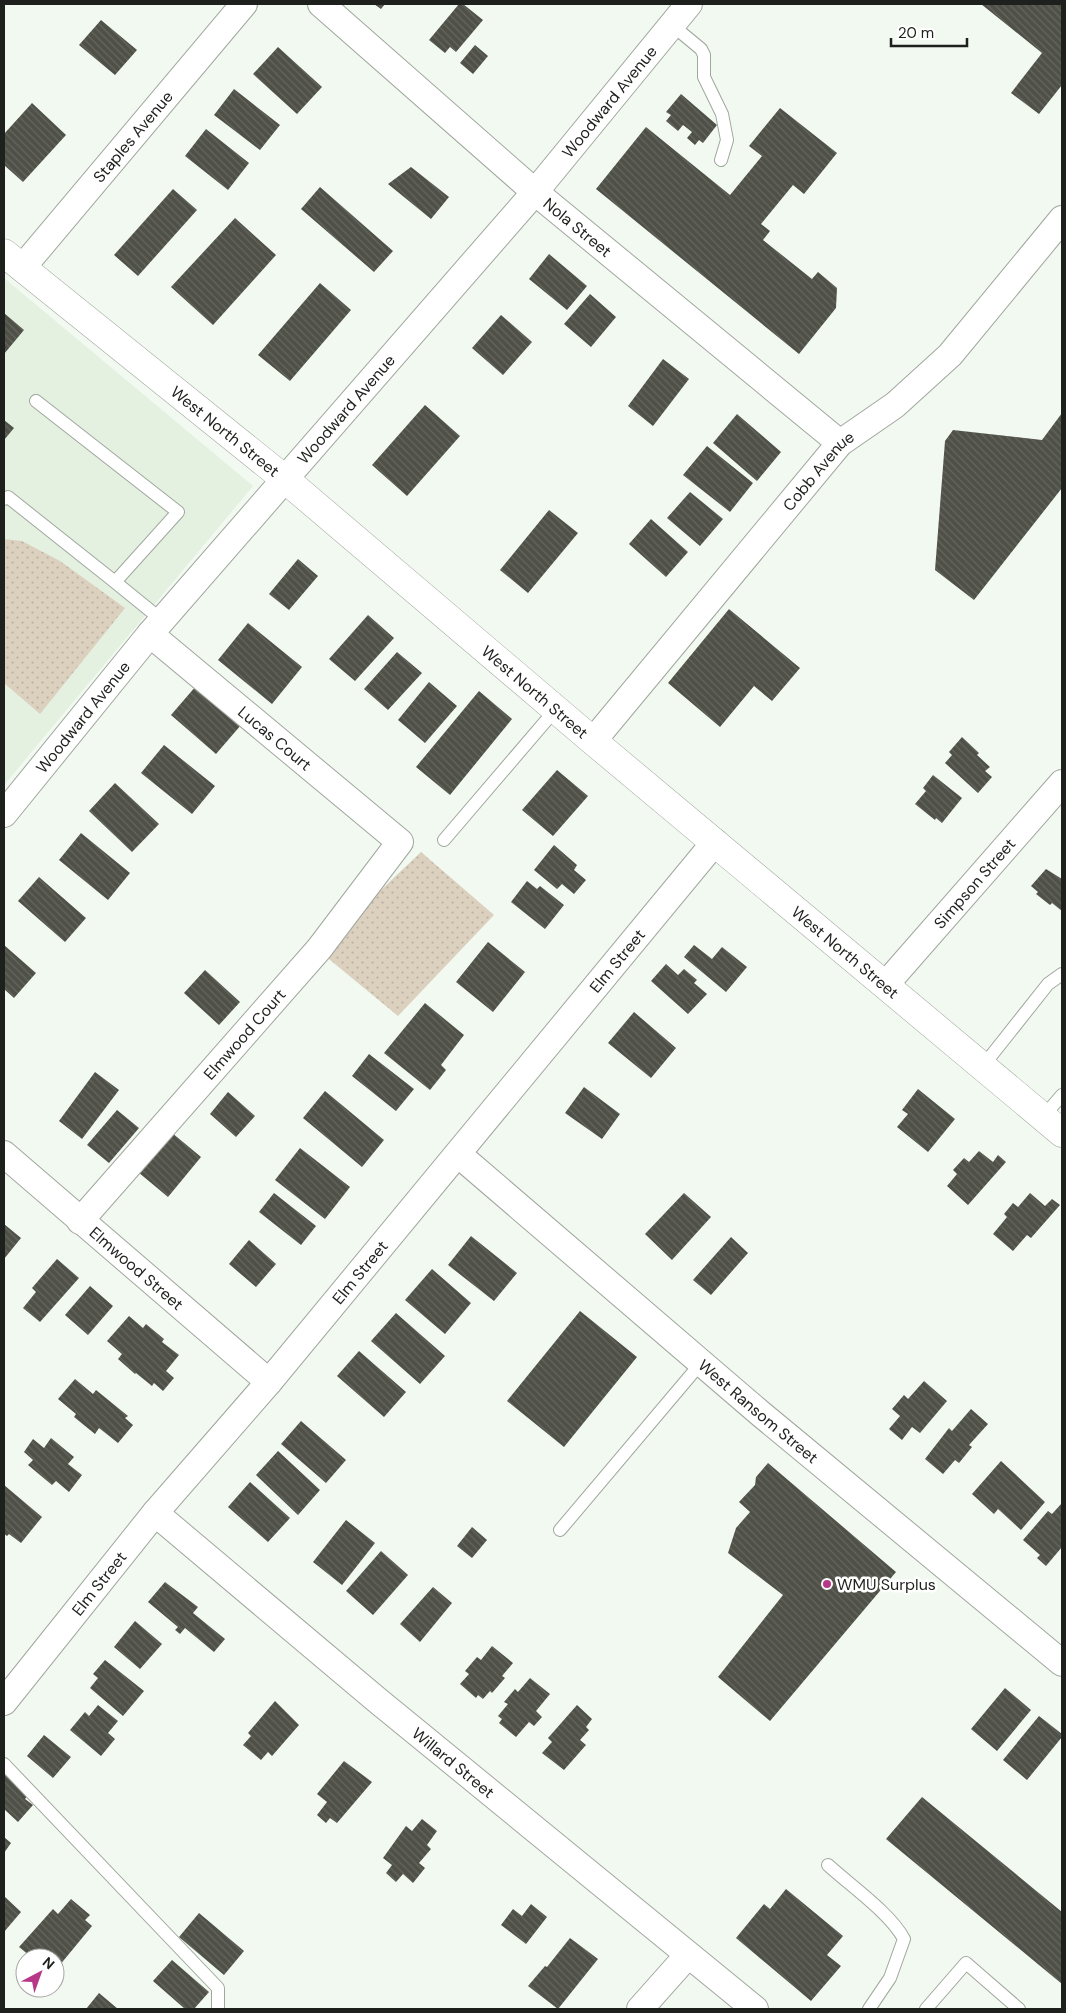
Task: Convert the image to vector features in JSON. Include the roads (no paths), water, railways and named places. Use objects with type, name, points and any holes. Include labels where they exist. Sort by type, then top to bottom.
[{"type":"street","name":"Staples Avenue","points":[[13,261],[244,4]]},
{"type":"street","name":"Nola Street","points":[[321,4],[535,192],[840,443]]},
{"type":"street","name":"Woodward Avenue","points":[[4,814],[156,628],[535,192],[689,4]]},
{"type":"street","name":"Cobb Avenue","points":[[593,741],[840,443],[895,404],[950,355],[1062,219]]},
{"type":"street","name":"West North Street","points":[[13,261],[286,480],[593,741],[1053,1125]]},
{"type":"street","name":"Lucas Court","points":[[156,628],[400,842]]},
{"type":"street","name":"Simpson Street","points":[[886,984],[1062,783]]},
{"type":"street","name":"Elmwood Court","points":[[80,1221],[319,949],[400,842]]},
{"type":"street","name":"Elm Street","points":[[4,1702],[155,1513],[269,1382],[459,1155],[715,842]]},
{"type":"street","name":"Elmwood Street","points":[[4,1154],[269,1382]]},
{"type":"street","name":"West Ransom Street","points":[[459,1155],[701,1363],[1062,1663]]},
{"type":"street","name":"Willard Street","points":[[155,1513],[377,1700],[755,2009]]},
{"type":"street","points":[[640,2009],[688,1954]]},
{"type":"lane","points":[[672,25],[701,49],[704,55],[704,77],[722,114],[727,140],[721,160]]},
{"type":"lane","points":[[36,401],[178,512],[115,582]]},
{"type":"lane","points":[[4,499],[8,497],[115,582],[156,628]]},
{"type":"lane","points":[[444,840],[556,709]]},
{"type":"lane","points":[[983,1066],[1048,984],[1062,974]]},
{"type":"lane","points":[[1053,1125],[1062,1095]]},
{"type":"lane","points":[[560,1530],[701,1363]]},
{"type":"lane","points":[[4,1764],[218,1988],[218,2009]]},
{"type":"lane","points":[[828,1866],[882,1913],[899,1930],[904,1938],[890,1978],[869,2009]]},
{"type":"lane","points":[[926,2009],[966,1963],[1019,2009]]},
{"type":"place","name":"WMU Surplus","points":[[827,1584]]}]
